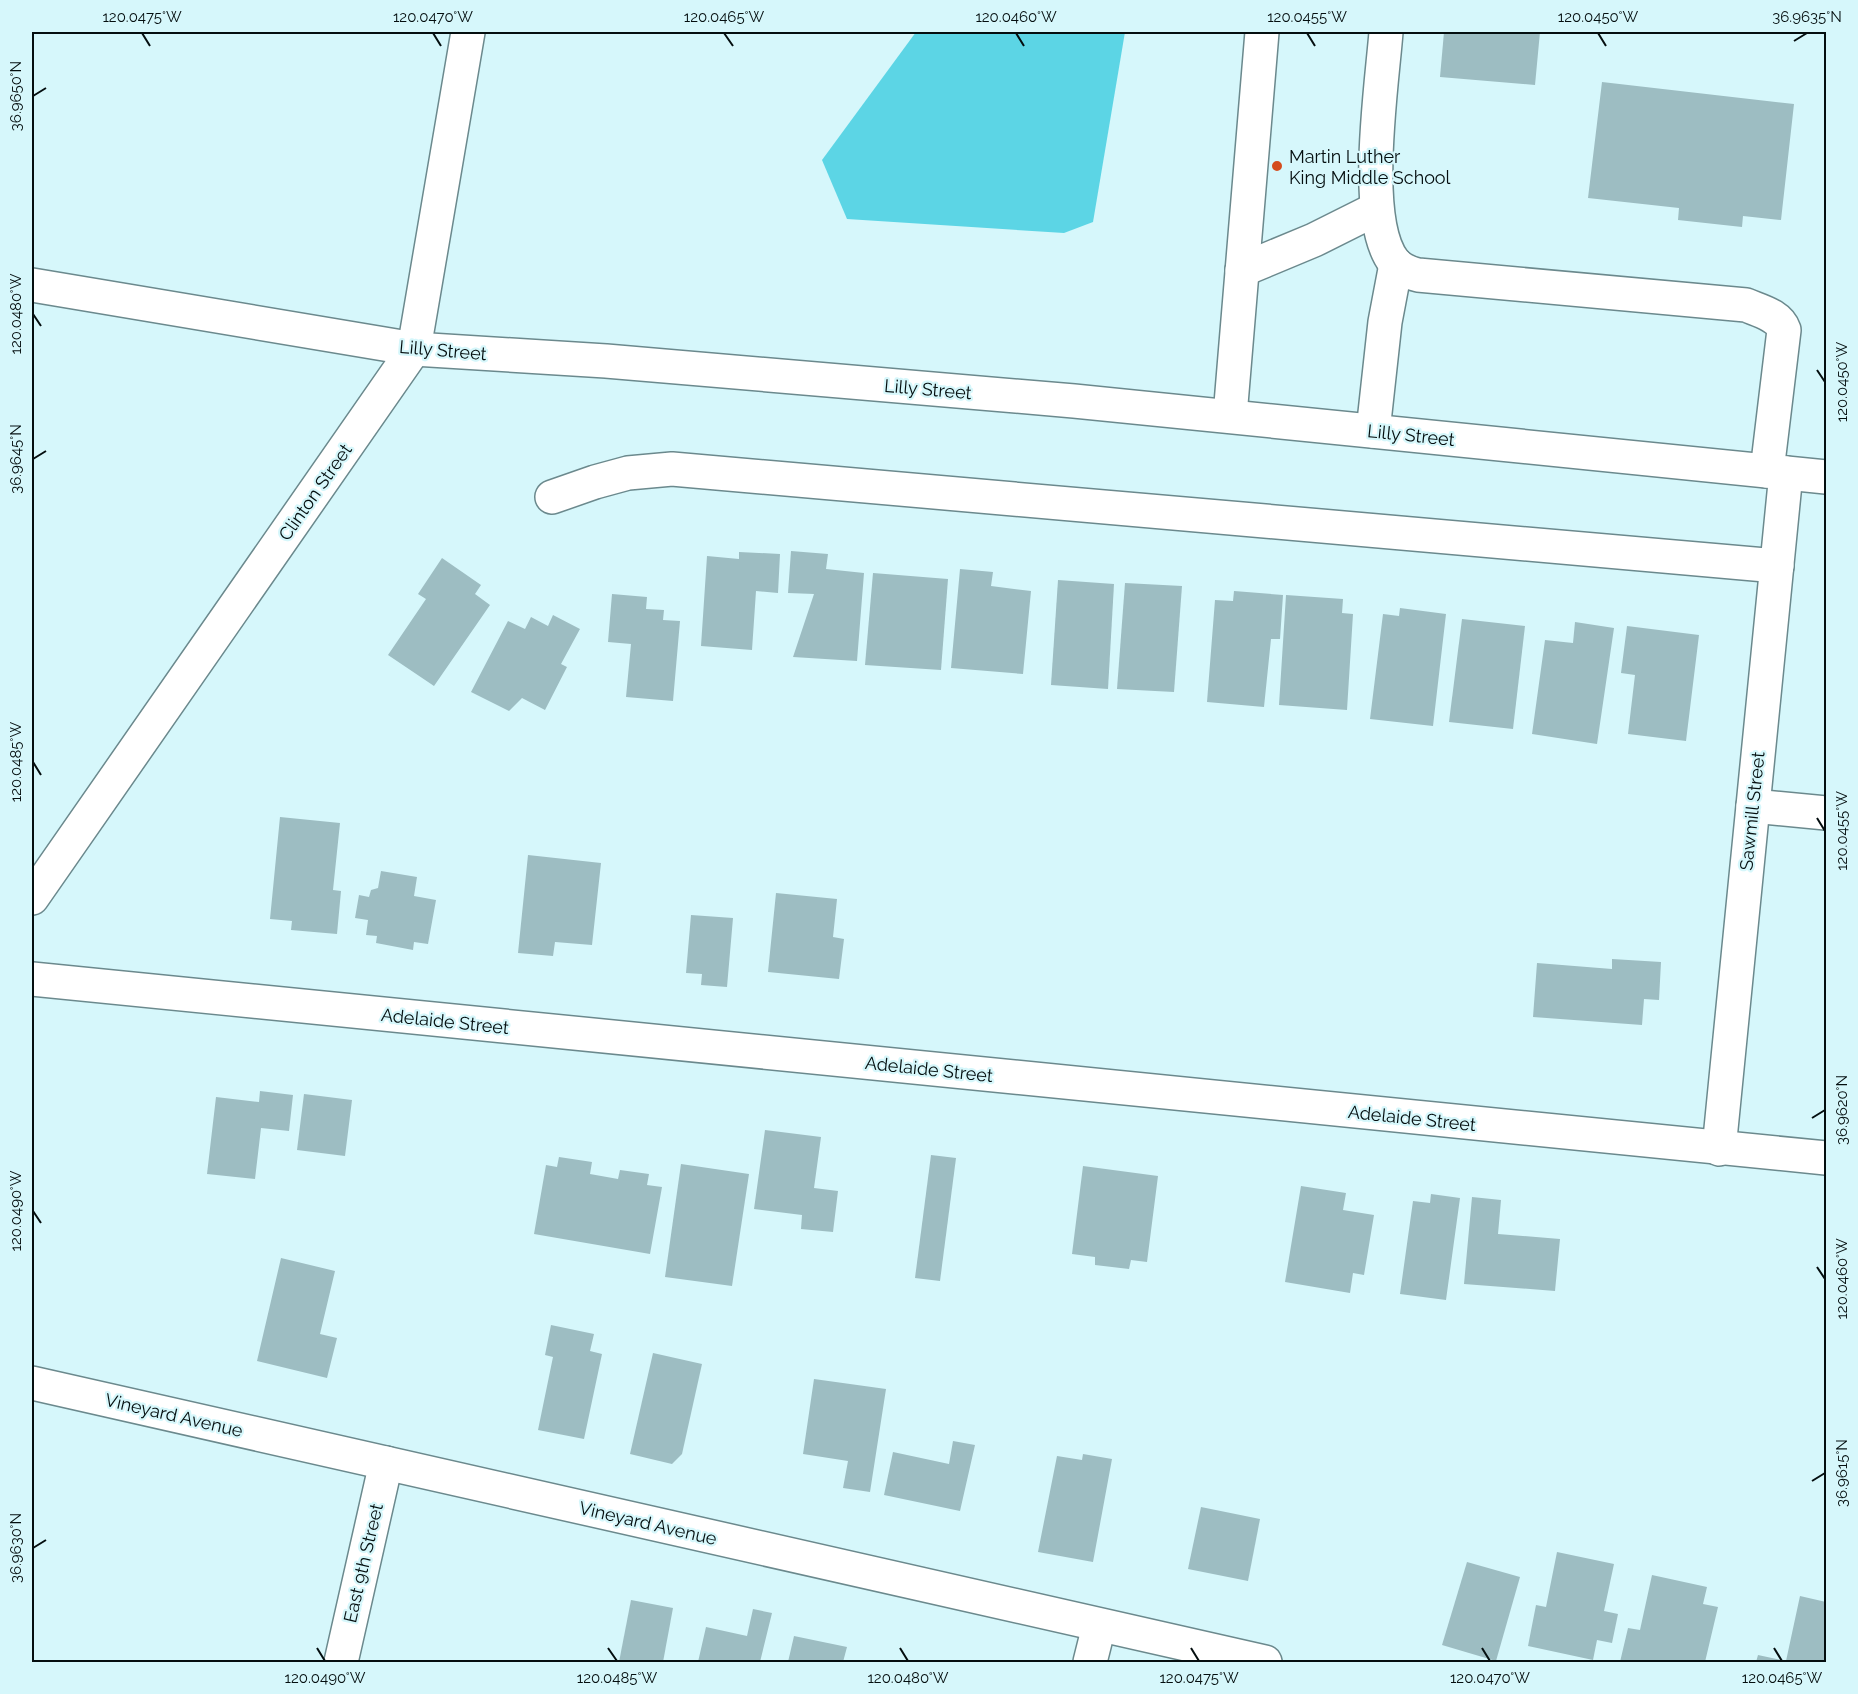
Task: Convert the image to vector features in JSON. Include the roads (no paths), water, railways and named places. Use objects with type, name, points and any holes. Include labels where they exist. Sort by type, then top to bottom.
[{"type":"street","name":"Clinton Street","points":[[32,898],[414,349],[468,32]]},
{"type":"street","points":[[1230,416],[1262,32]]},
{"type":"street","points":[[1373,431],[1385,322],[1396,264],[1388,252],[1376,209],[1375,172],[1386,32]]},
{"type":"street","points":[[1242,270],[1314,240],[1376,209]]},
{"type":"street","name":"Sawmill Street","points":[[1396,264],[1418,275],[1746,305],[1776,318],[1784,330],[1777,472],[1777,566],[1719,1149]]},
{"type":"street","name":"Lilly Street","points":[[32,285],[414,349],[606,361],[1230,416],[1827,477]]},
{"type":"street","points":[[552,497],[628,473],[672,469],[1777,566]]},
{"type":"street","points":[[1753,806],[1827,813]]},
{"type":"street","name":"Adelaide Street","points":[[32,979],[1827,1158]]},
{"type":"street","name":"Vineyard Avenue","points":[[32,1383],[1265,1662]]},
{"type":"street","name":"East 9th Street","points":[[340,1662],[386,1463]]},
{"type":"street","points":[[1090,1662],[1099,1626]]},
{"type":"water","points":[[916,32],[1125,32],[1093,222],[1064,233],[847,219],[822,160]]},
{"type":"place","name":"Martin Luther King Middle School","points":[[1277,166]]}]
